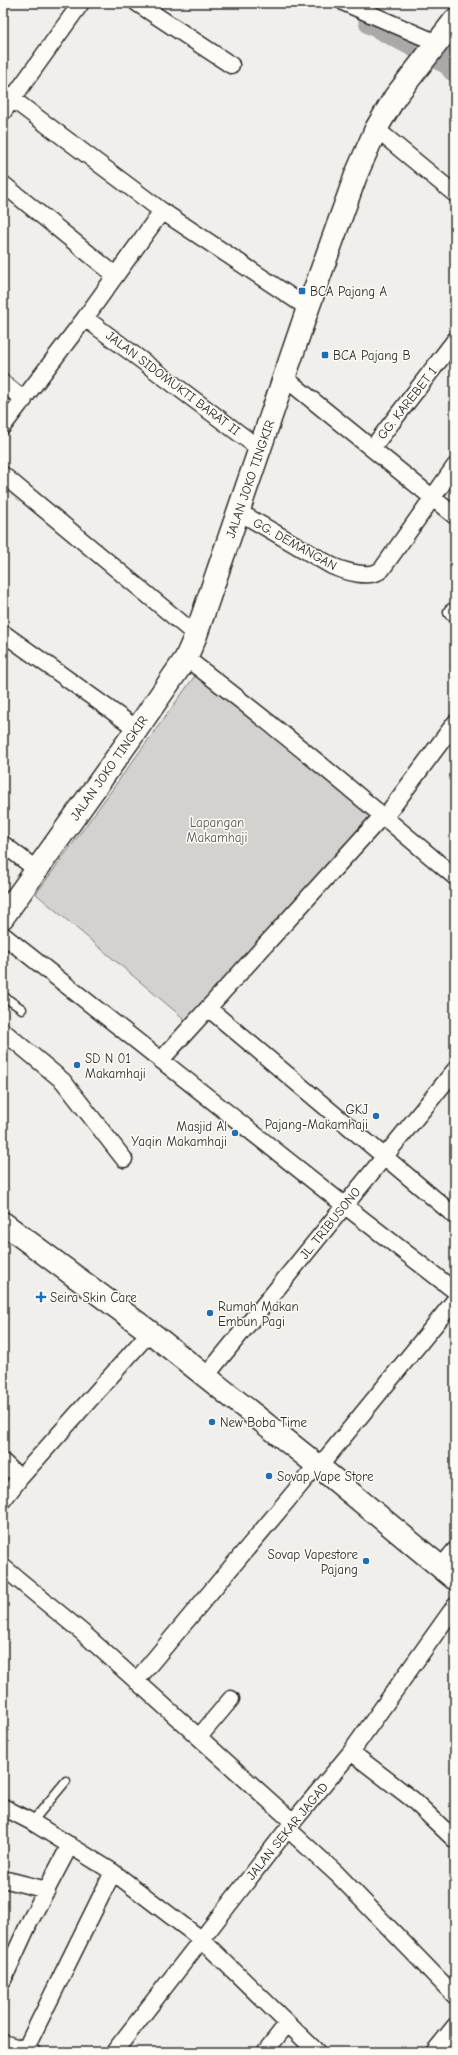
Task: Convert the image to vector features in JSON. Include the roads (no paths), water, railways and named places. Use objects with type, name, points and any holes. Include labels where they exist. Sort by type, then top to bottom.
[{"type":"main road","name":"JALAN JOKO TINGKIR","points":[[3,917],[186,658],[196,635],[239,512],[308,308],[354,182],[376,129],[411,74],[436,46],[455,20]]},
{"type":"main road","points":[[3,1223],[150,1332],[206,1376],[448,1573]]},
{"type":"street","points":[[81,3],[6,101],[162,211],[308,308]]},
{"type":"street","points":[[137,3],[231,65]]},
{"type":"street","points":[[346,3],[436,46]]},
{"type":"street","points":[[376,129],[455,194]]},
{"type":"street","points":[[3,184],[115,274]]},
{"type":"street","points":[[3,426],[85,318],[115,274],[162,211]]},
{"type":"street","name":"JALAN SIDOMUKTI BARAT II","points":[[85,318],[260,449]]},
{"type":"street","name":"GG. KAREBET 1","points":[[373,447],[455,340]]},
{"type":"street","points":[[285,378],[373,447],[455,516]]},
{"type":"street","points":[[3,383],[24,400]]},
{"type":"street","points":[[432,496],[455,466]]},
{"type":"street","points":[[3,475],[196,635]]},
{"type":"street","name":"GG. DEMANGAN","points":[[239,512],[332,566],[349,572],[375,574],[382,569],[432,496]]},
{"type":"street","points":[[3,633],[137,729]]},
{"type":"street","points":[[186,658],[248,704],[384,816],[455,877]]},
{"type":"street","points":[[161,1060],[384,816],[455,723]]},
{"type":"street","points":[[3,844],[37,870]]},
{"type":"street","points":[[3,935],[455,1291]]},
{"type":"street","points":[[208,1008],[455,1216]]},
{"type":"street","points":[[3,1031],[63,1081],[124,1159]]},
{"type":"street","name":"JL. TRIBUSONO","points":[[206,1376],[344,1205],[453,1078]]},
{"type":"street","points":[[136,1681],[318,1466],[455,1300]]},
{"type":"street","points":[[3,1500],[20,1478],[150,1332]]},
{"type":"street","points":[[3,1462],[20,1478]]},
{"type":"street","points":[[448,1573],[455,1550]]},
{"type":"street","points":[[3,1567],[82,1632],[199,1737],[291,1826],[455,1996]]},
{"type":"street","name":"JALAN SEKAR JAGAD","points":[[114,2052],[201,1939],[351,1752],[455,1606]]},
{"type":"street","points":[[199,1737],[231,1699]]},
{"type":"street","points":[[351,1752],[412,1799],[455,1840]]},
{"type":"street","points":[[3,1807],[32,1822],[113,1872],[201,1939],[317,2052]]},
{"type":"street","points":[[3,1980],[70,1846]]},
{"type":"street","points":[[3,2043],[29,2051],[113,1872]]},
{"type":"street","points":[[3,1879],[47,1890]]},
{"type":"street","points":[[265,2052],[287,2024]]},
{"type":"street","points":[[434,2052],[455,2026]]},
{"type":"lane","points":[[3,996],[22,1009]]},
{"type":"lane","points":[[32,1822],[66,1780]]},
{"type":"waterway","points":[[373,21],[452,62],[455,67]]},
{"type":"place","name":"BCA Pajang A","points":[[302,291]]},
{"type":"place","name":"BCA Pajang B","points":[[325,355]]},
{"type":"place","name":"SD N 01 Makamhaji","points":[[77,1065]]},
{"type":"place","name":"GKJ Pajang-Makamhaji","points":[[376,1116]]},
{"type":"place","name":"Masjid Al Yaqin Makamhaji","points":[[235,1133]]},
{"type":"place","name":"Seira Skin Care","points":[[41,1297]]},
{"type":"place","name":"Rumah Makan Embun Pagi","points":[[210,1313]]},
{"type":"place","name":"New Boba Time","points":[[212,1422]]},
{"type":"place","name":"Sovap Vape Store","points":[[269,1476]]},
{"type":"place","name":"Sovap Vapestore Pajang","points":[[366,1561]]},
{"type":"park label","name":"Lapangan Makamhaji","points":[[217,830]]}]
